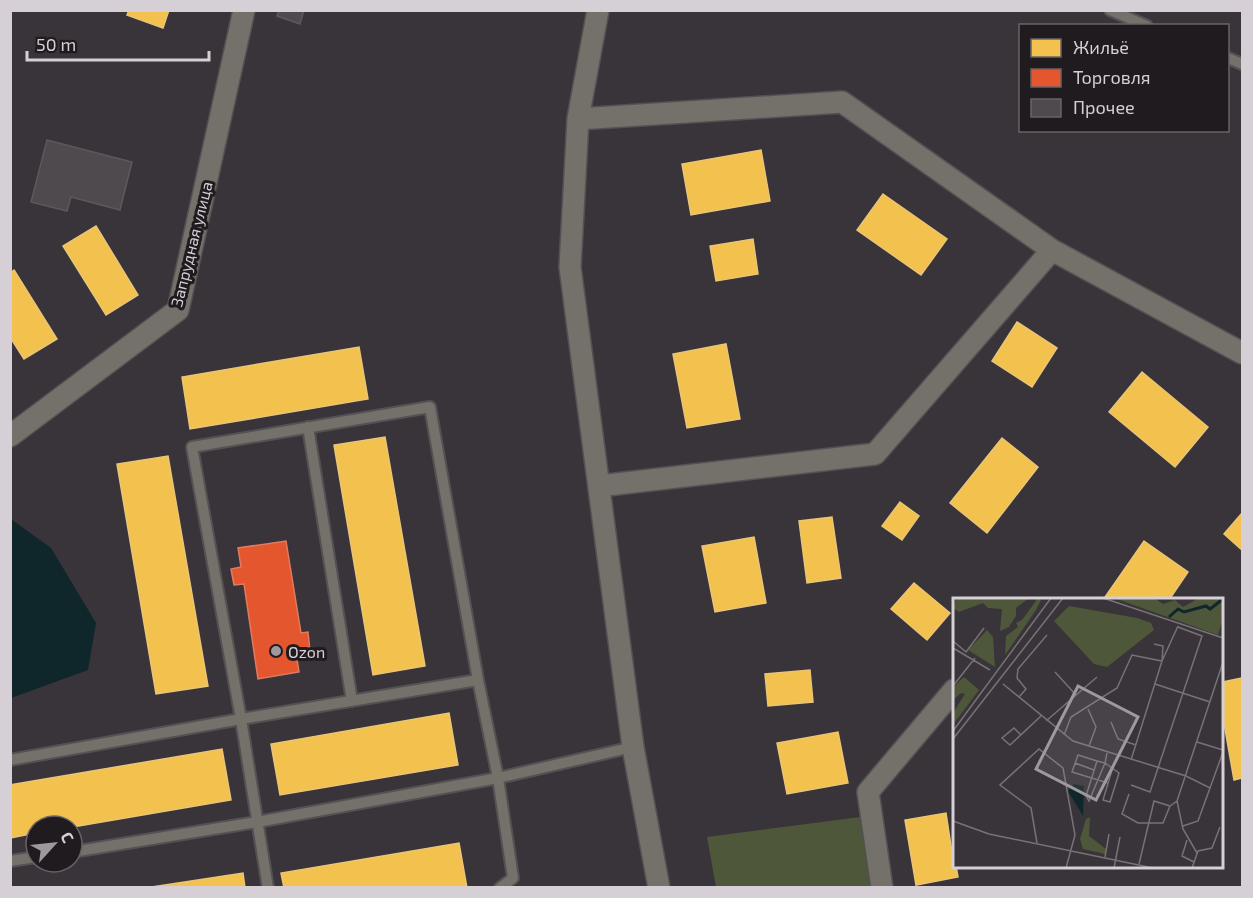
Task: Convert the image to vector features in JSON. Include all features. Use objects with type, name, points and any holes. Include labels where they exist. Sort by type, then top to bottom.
[{"type":"street","name":"Запрудная улица","points":[[10,436],[178,310],[244,10]]},
{"type":"street","points":[[598,10],[578,119],[570,267],[633,747],[659,888]]},
{"type":"street","points":[[578,119],[842,102],[1052,250],[1242,353]]},
{"type":"street","points":[[599,486],[875,454],[1052,250]]},
{"type":"street","points":[[882,888],[868,792],[953,691]]},
{"type":"lane","points":[[1110,10],[1143,24],[1142,10]]},
{"type":"lane","points":[[268,888],[242,719],[192,447],[430,406],[478,680],[498,778],[513,879],[500,888]]},
{"type":"lane","points":[[308,427],[352,701]]},
{"type":"lane","points":[[10,760],[478,680]]},
{"type":"lane","points":[[84,850],[257,822],[498,778],[633,747]]},
{"type":"green space","points":[[860,817],[871,887],[716,887],[707,837]]},
{"type":"water","points":[[11,519],[51,548],[96,623],[88,670],[11,698]]},
{"type":"building: Жильё","points":[[129,10],[169,10],[163,28],[127,15]]},
{"type":"building: Жильё","points":[[761,150],[770,201],[691,215],[682,164]]},
{"type":"building: Жильё","points":[[883,194],[947,239],[921,275],[857,230]]},
{"type":"building: Жильё","points":[[96,226],[138,295],[106,315],[63,246]]},
{"type":"building: Жильё","points":[[753,239],[758,274],[716,281],[710,246]]},
{"type":"building: Жильё","points":[[14,270],[57,339],[24,359],[10,337],[10,273]]},
{"type":"building: Жильё","points":[[1017,322],[1057,348],[1032,387],[992,361]]},
{"type":"building: Жильё","points":[[726,344],[740,419],[687,428],[673,354]]},
{"type":"building: Жильё","points":[[359,347],[368,399],[190,429],[182,377]]},
{"type":"building: Жильё","points":[[1142,372],[1208,427],[1175,467],[1109,412]]},
{"type":"building: Жильё","points":[[385,437],[425,666],[373,675],[334,445]]},
{"type":"building: Жильё","points":[[1002,438],[1038,467],[987,533],[950,503]]},
{"type":"building: Жильё","points":[[168,456],[208,686],[156,694],[117,464]]},
{"type":"building: Жильё","points":[[900,502],[919,516],[902,540],[882,526]]},
{"type":"building: Жильё","points":[[1242,513],[1242,550],[1224,534]]},
{"type":"building: Жильё","points":[[832,517],[841,578],[807,583],[799,521]]},
{"type":"building: Жильё","points":[[754,537],[766,603],[715,612],[702,546]]},
{"type":"building: Жильё","points":[[1144,541],[1188,572],[1170,598],[1104,598]]},
{"type":"building: Жильё","points":[[914,583],[950,613],[927,640],[891,609]]},
{"type":"building: Жильё","points":[[810,670],[813,702],[768,706],[765,674]]},
{"type":"building: Жильё","points":[[1242,678],[1242,778],[1234,780],[1223,718],[1223,682]]},
{"type":"building: Жильё","points":[[449,713],[458,765],[280,795],[271,744]]},
{"type":"building: Жильё","points":[[838,732],[848,783],[787,794],[777,743]]},
{"type":"building: Жильё","points":[[222,749],[231,800],[84,825],[84,814],[24,814],[24,835],[10,838],[10,785]]},
{"type":"building: Жильё","points":[[946,813],[953,868],[956,868],[958,877],[916,885],[905,820]]},
{"type":"building: Жильё","points":[[459,843],[467,888],[284,888],[281,873]]},
{"type":"building: Жильё","points":[[243,873],[245,888],[145,888]]},
{"type":"building: Торговля","points":[[286,541],[301,633],[308,632],[310,651],[296,653],[299,672],[258,679],[244,584],[234,585],[231,569],[241,567],[238,548]]},
{"type":"building: Прочее","points":[[279,10],[304,10],[300,24],[277,16]]},
{"type":"building: Прочее","points":[[47,140],[132,162],[120,210],[71,197],[67,211],[31,202]]},
{"type":"place","name":"Ozon","points":[[276,651]]}]
